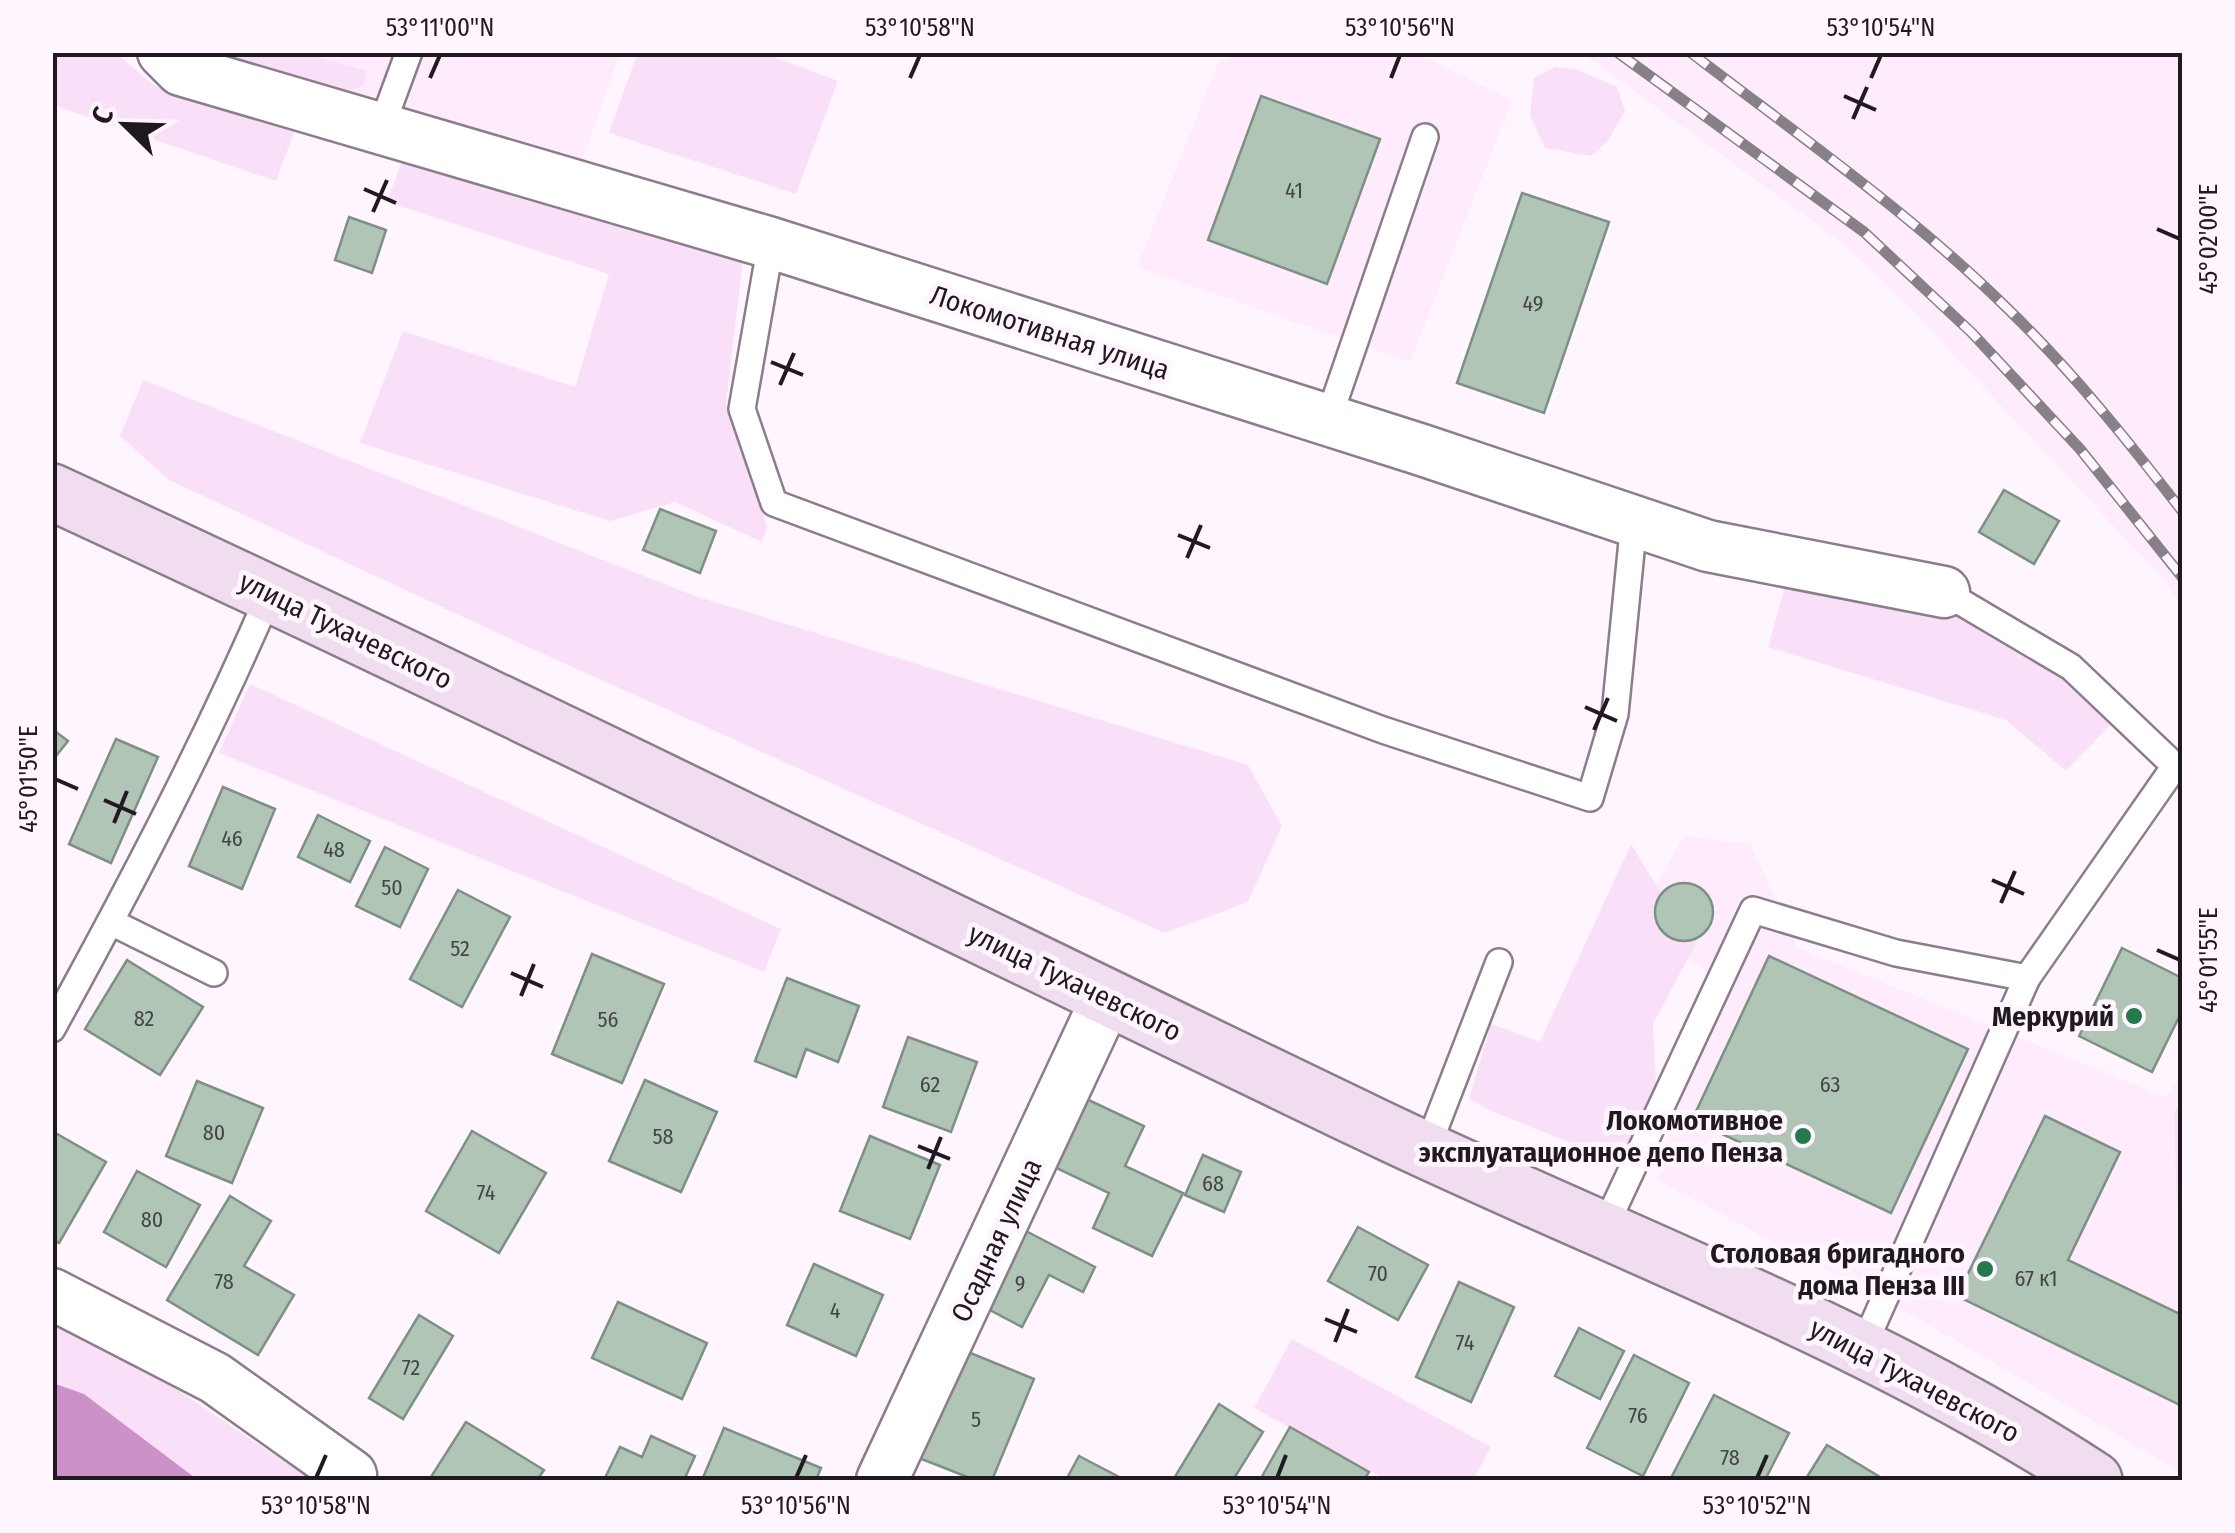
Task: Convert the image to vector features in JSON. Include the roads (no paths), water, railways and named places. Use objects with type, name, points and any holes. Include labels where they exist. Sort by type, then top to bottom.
[{"type":"main road","name":"улица Тухачевского","points":[[52,492],[270,593],[1426,1151],[1863,1346],[2094,1480]]},
{"type":"street","name":"Локомотивная улица","points":[[164,52],[181,70],[771,243],[1708,546],[1944,592]]},
{"type":"street","name":"Осадная улица","points":[[882,1480],[1108,998]]},
{"type":"street","points":[[52,1294],[216,1378],[350,1476]]},
{"type":"lane","points":[[381,128],[408,52]]},
{"type":"lane","points":[[1328,420],[1424,137]]},
{"type":"lane","points":[[771,243],[742,410],[774,503],[1383,730],[1590,798],[1615,714],[1634,521]]},
{"type":"lane","points":[[1863,1346],[2027,978],[2175,766],[2071,667],[1944,592]]},
{"type":"lane","points":[[52,1030],[111,922],[236,671],[270,593]]},
{"type":"lane","points":[[1604,1230],[1753,910],[1896,953],[2027,978]]},
{"type":"lane","points":[[111,922],[214,974]]},
{"type":"lane","points":[[1426,1151],[1499,962]]},
{"type":"railway","points":[[1617,52],[1864,232],[1972,333],[2080,449],[2182,577]]},
{"type":"railway","points":[[1690,52],[1854,176],[1972,275],[2078,382],[2182,511]]},
{"type":"place","name":"Меркурий","points":[[2134,1016]]},
{"type":"place","name":"Локомотивное эксплуатационное депо Пенза","points":[[1803,1136]]},
{"type":"place","name":"Столовая бригадного дома Пенза III","points":[[1985,1269]]}]
